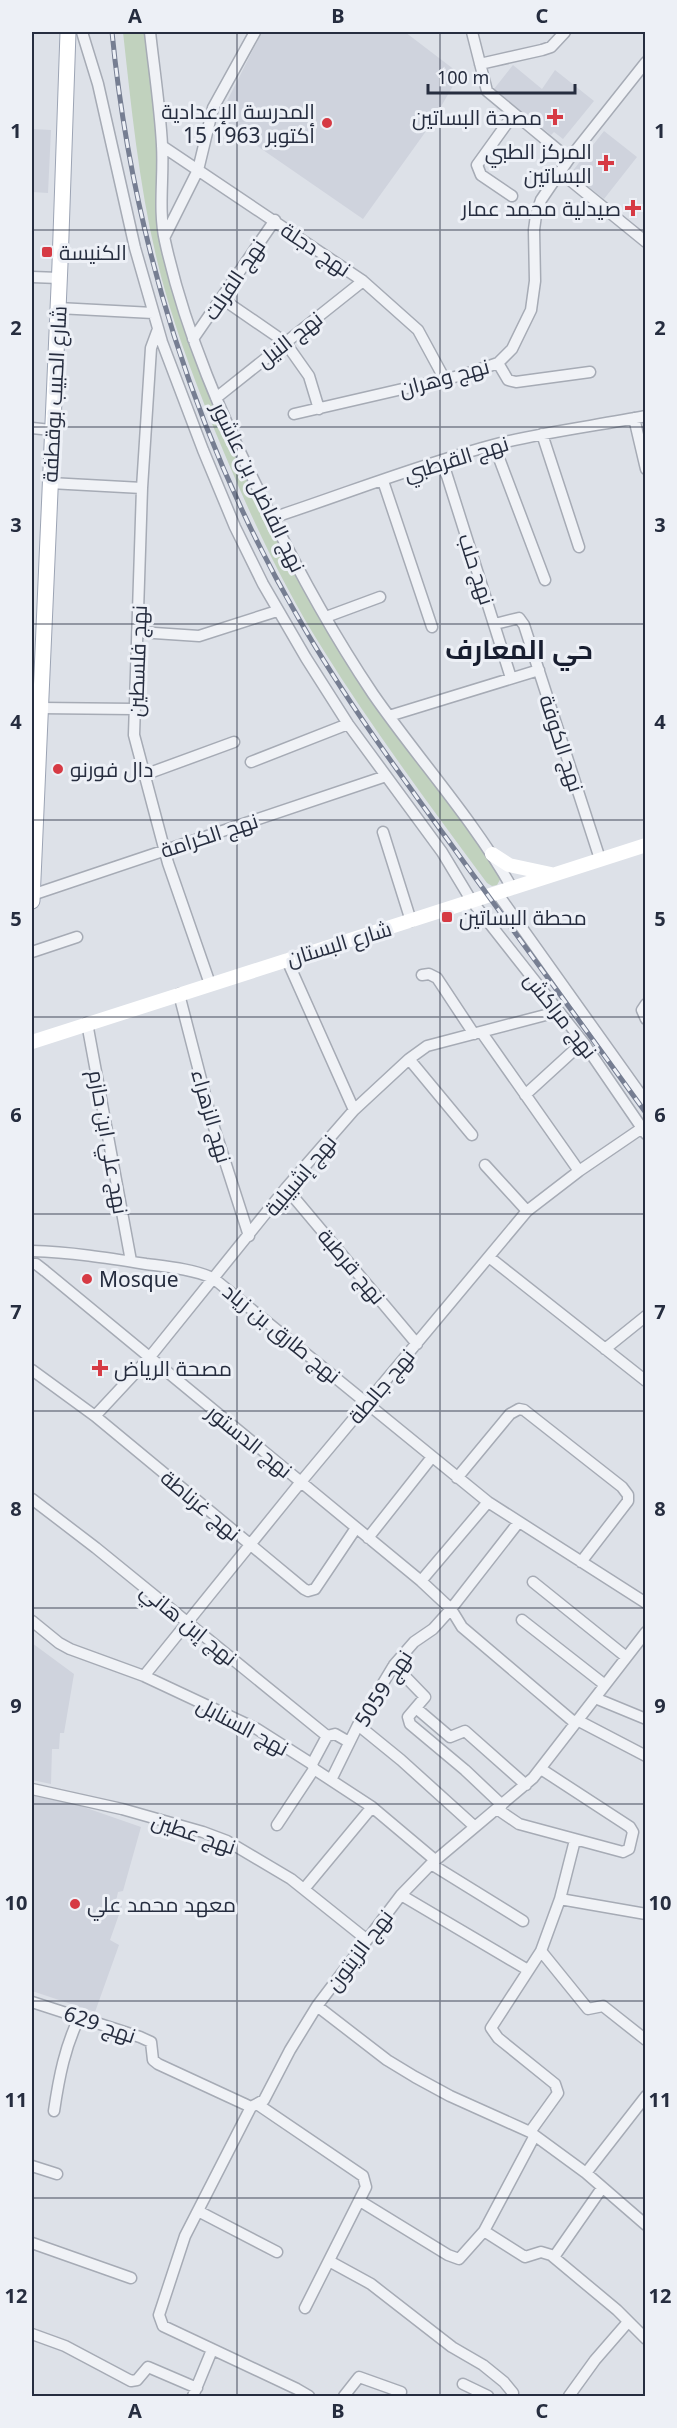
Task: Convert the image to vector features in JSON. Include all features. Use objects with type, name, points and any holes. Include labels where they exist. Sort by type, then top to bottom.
[{"type":"main road","name":"شارع الحبيب بوقطفة","points":[[32,901],[40,708],[36,669],[50,483],[68,32]]},
{"type":"main road","name":"شارع البستان","points":[[32,1042],[645,845]]},
{"type":"main road","points":[[492,854],[509,865],[553,874]]},
{"type":"street","name":"نهج مراكش","points":[[82,32],[99,84],[135,248],[158,329],[203,450],[235,527],[277,611],[348,724],[442,852],[471,900],[557,1012],[583,1042],[644,1129]]},
{"type":"street","name":"نهج الفاضل بن عاشور","points":[[150,32],[162,146],[164,237],[194,339],[216,398],[245,464],[300,574],[340,643],[388,716],[492,854],[512,888]]},
{"type":"street","points":[[164,237],[198,170],[213,108],[255,32]]},
{"type":"street","points":[[472,32],[487,92],[569,159]]},
{"type":"street","points":[[480,63],[551,47],[565,32]]},
{"type":"street","name":"نهج وهران","points":[[294,414],[498,363],[512,349],[531,310],[535,281],[534,230],[541,200],[569,159],[645,62]]},
{"type":"street","points":[[512,196],[481,175],[477,165],[513,115]]},
{"type":"street","name":"نهج دجلة","points":[[162,146],[363,281],[418,330],[444,378]]},
{"type":"street","points":[[560,172],[645,242]]},
{"type":"street","name":"نهج الفرلت","points":[[194,339],[274,220]]},
{"type":"street","points":[[32,277],[59,278]]},
{"type":"street","name":"نهج النيل","points":[[216,398],[363,281]]},
{"type":"street","points":[[221,298],[285,342],[309,376],[320,409]]},
{"type":"street","points":[[58,308],[153,313]]},
{"type":"street","name":"نهج فلسطين","points":[[158,329],[152,348],[142,488],[134,735],[168,863],[210,984]]},
{"type":"street","points":[[498,363],[508,380],[516,382],[590,372]]},
{"type":"street","name":"نهج القرطبي","points":[[272,518],[442,460],[495,445],[542,434],[645,416]]},
{"type":"street","points":[[634,418],[645,469]]},
{"type":"street","points":[[32,428],[51,430]]},
{"type":"street","points":[[542,434],[579,547]]},
{"type":"street","points":[[495,445],[545,580]]},
{"type":"street","name":"نهج حلب","points":[[442,460],[512,678]]},
{"type":"street","points":[[383,481],[432,627]]},
{"type":"street","points":[[50,483],[142,488]]},
{"type":"street","points":[[326,617],[380,597]]},
{"type":"street","points":[[139,632],[199,636],[277,611]]},
{"type":"street","name":"نهج الكوفة","points":[[495,624],[519,618],[524,625],[600,859]]},
{"type":"street","points":[[388,716],[539,670]]},
{"type":"street","points":[[40,708],[134,709]]},
{"type":"street","points":[[251,762],[348,724]]},
{"type":"street","points":[[144,775],[234,742]]},
{"type":"street","name":"نهج الكرامة","points":[[32,895],[386,776]]},
{"type":"street","points":[[383,832],[411,921]]},
{"type":"street","points":[[497,893],[645,1102]]},
{"type":"street","points":[[32,952],[77,937]]},
{"type":"street","points":[[287,960],[354,1110]]},
{"type":"street","points":[[422,975],[429,974],[437,978],[579,1171]]},
{"type":"street","name":"نهج الزهراء","points":[[179,994],[211,1118],[249,1236]]},
{"type":"street","points":[[645,1004],[642,1010],[645,1019]]},
{"type":"street","name":"نهج إشبيلية","points":[[95,1416],[149,1358],[286,1188],[354,1110],[409,1059],[427,1046],[557,1012]]},
{"type":"street","name":"نهج علي ابن حازم","points":[[87,1023],[131,1261]]},
{"type":"street","points":[[525,1095],[583,1042]]},
{"type":"street","points":[[409,1059],[472,1135]]},
{"type":"street","name":"نهج جالطة","points":[[144,1676],[300,1483],[526,1211],[579,1171],[644,1129]]},
{"type":"street","points":[[484,1165],[526,1211]]},
{"type":"street","name":"نهج قرطبة","points":[[286,1188],[417,1344]]},
{"type":"street","name":"نهج طارق بن زياد","points":[[32,1251],[131,1261],[199,1272],[213,1278],[488,1502],[645,1603]]},
{"type":"street","points":[[489,1257],[645,1381]]},
{"type":"street","name":"نهج الدستور","points":[[32,1264],[36,1264],[45,1271],[421,1581],[451,1609],[462,1627],[576,1721],[645,1756]]},
{"type":"street","points":[[605,1349],[645,1316]]},
{"type":"street","name":"نهج غرناطة","points":[[32,1370],[95,1416],[304,1589],[315,1588],[357,1528]]},
{"type":"street","points":[[457,1478],[510,1414],[519,1409],[524,1410],[622,1487],[628,1496],[628,1501],[581,1562]]},
{"type":"street","points":[[368,1538],[432,1457]]},
{"type":"street","name":"نهج إبن هاني","points":[[32,1499],[327,1736],[334,1734],[349,1742]]},
{"type":"street","points":[[421,1581],[488,1502]]},
{"type":"street","name":"نهج 5059","points":[[331,1780],[358,1725],[394,1665],[414,1642],[433,1629],[451,1609],[518,1523]]},
{"type":"street","points":[[532,1582],[625,1656]]},
{"type":"street","points":[[522,1620],[605,1685]]},
{"type":"street","name":"نهج السنابل","points":[[32,1621],[70,1649],[144,1676],[257,1730],[372,1807],[433,1862],[523,1921]]},
{"type":"street","name":"نهج الزيتون","points":[[212,2350],[163,2326],[159,2315],[185,2236],[254,2106],[264,2100],[290,2050],[317,2006],[401,1895],[433,1862],[526,1785],[541,1769],[625,1656],[644,1638]]},
{"type":"street","points":[[394,1665],[425,1697],[408,1717],[410,1724],[465,1770],[519,1824],[623,1852],[630,1847],[633,1832],[630,1827],[541,1769]]},
{"type":"street","points":[[595,1698],[645,1719]]},
{"type":"street","points":[[416,1708],[450,1737],[465,1731],[526,1785]]},
{"type":"street","points":[[358,1725],[401,1760],[474,1826]]},
{"type":"street","points":[[277,1825],[313,1766],[327,1736]]},
{"type":"street","name":"نهج عطين","points":[[32,1790],[122,1809],[215,1836],[243,1849],[304,1889],[366,1939]]},
{"type":"street","points":[[304,1889],[372,1807]]},
{"type":"street","points":[[360,2201],[455,2259],[460,2258],[484,2231],[532,2135],[558,2093],[555,2084],[498,2038],[491,2028],[541,1952],[560,1899],[575,1840]]},
{"type":"street","points":[[401,1895],[528,1970]]},
{"type":"street","points":[[560,1899],[645,1914]]},
{"type":"street","points":[[541,1952],[588,2009],[603,2006],[645,2040]]},
{"type":"street","name":"نهج 629","points":[[32,2002],[80,2016],[151,2042],[153,2060],[158,2064],[254,2106]]},
{"type":"street","points":[[317,2006],[387,2060],[415,2077],[532,2135],[586,2174],[645,2225]]},
{"type":"street","points":[[54,2111],[60,2070],[70,2036],[80,2016]]},
{"type":"street","points":[[586,2174],[645,2096]]},
{"type":"street","points":[[254,2106],[363,2176],[366,2187],[305,2308]]},
{"type":"street","points":[[32,2166],[57,2174]]},
{"type":"street","points":[[554,2257],[602,2188]]},
{"type":"street","points":[[198,2211],[277,2252]]},
{"type":"street","points":[[484,2231],[525,2257],[541,2252],[554,2257],[645,2339]]},
{"type":"street","points":[[32,2243],[131,2278]]},
{"type":"street","points":[[329,2261],[371,2284],[452,2346],[483,2364],[513,2393]]},
{"type":"street","points":[[569,2397],[595,2360],[628,2322]]},
{"type":"street","points":[[32,2334],[65,2346],[131,2381],[137,2380],[148,2367],[195,2392],[212,2350],[295,2393],[309,2397]]},
{"type":"street","points":[[344,2397],[359,2377],[401,2392]]},
{"type":"street","points":[[463,2384],[488,2397]]},
{"type":"shaded area","name":"المدرسة الإعدادية 15 أكتوبر 1963","points":[[262,32],[405,32],[460,74],[429,127],[363,219],[218,119]]},
{"type":"shaded area","name":"مصحة البساتين","points":[[513,65],[542,89],[555,70],[594,101],[563,139],[554,132],[551,135],[494,89]]},
{"type":"shaded area","points":[[32,129],[51,130],[48,193],[32,192]]},
{"type":"shaded area","name":"المركز الطبي البساتين","points":[[604,131],[637,157],[604,199],[571,173]]},
{"type":"shaded area","points":[[32,1643],[74,1674],[64,1733],[60,1733],[59,1749],[52,1749],[51,1784],[32,1780]]},
{"type":"shaded area","name":"معهد محمد علي","points":[[32,1794],[49,1795],[141,1827],[123,1891],[118,1892],[116,1901],[122,1906],[110,1940],[119,1945],[95,2012],[32,1991]]},
{"type":"green space","points":[[123,32],[145,32],[157,126],[158,223],[221,422],[271,527],[329,632],[378,710],[502,876],[497,885],[492,886],[487,883],[343,681],[293,598],[239,487],[190,366],[162,278],[140,173]]},
{"type":"railway","points":[[112,32],[135,185],[174,335],[199,409],[262,551],[317,649],[375,738],[646,1113]]},
{"type":"place","name":"مصحة البساتين","points":[[555,117]]},
{"type":"place","name":"المدرسة الإعدادية 15 أكتوبر 1963","points":[[327,123]]},
{"type":"place","name":"المركز الطبي البساتين","points":[[606,163]]},
{"type":"place","name":"صيدلية محمد عمار","points":[[633,208]]},
{"type":"place","name":"الكنيسة","points":[[47,252]]},
{"type":"place","name":"دال فورنو","points":[[58,769]]},
{"type":"place","name":"محطة البساتين","points":[[447,917]]},
{"type":"place","name":"Mosque","points":[[87,1279]]},
{"type":"place","name":"مصحة الرياض","points":[[100,1368]]},
{"type":"place","name":"معهد محمد علي","points":[[75,1904]]},
{"type":"district","name":"حي المعارف","points":[[519,648]]}]
